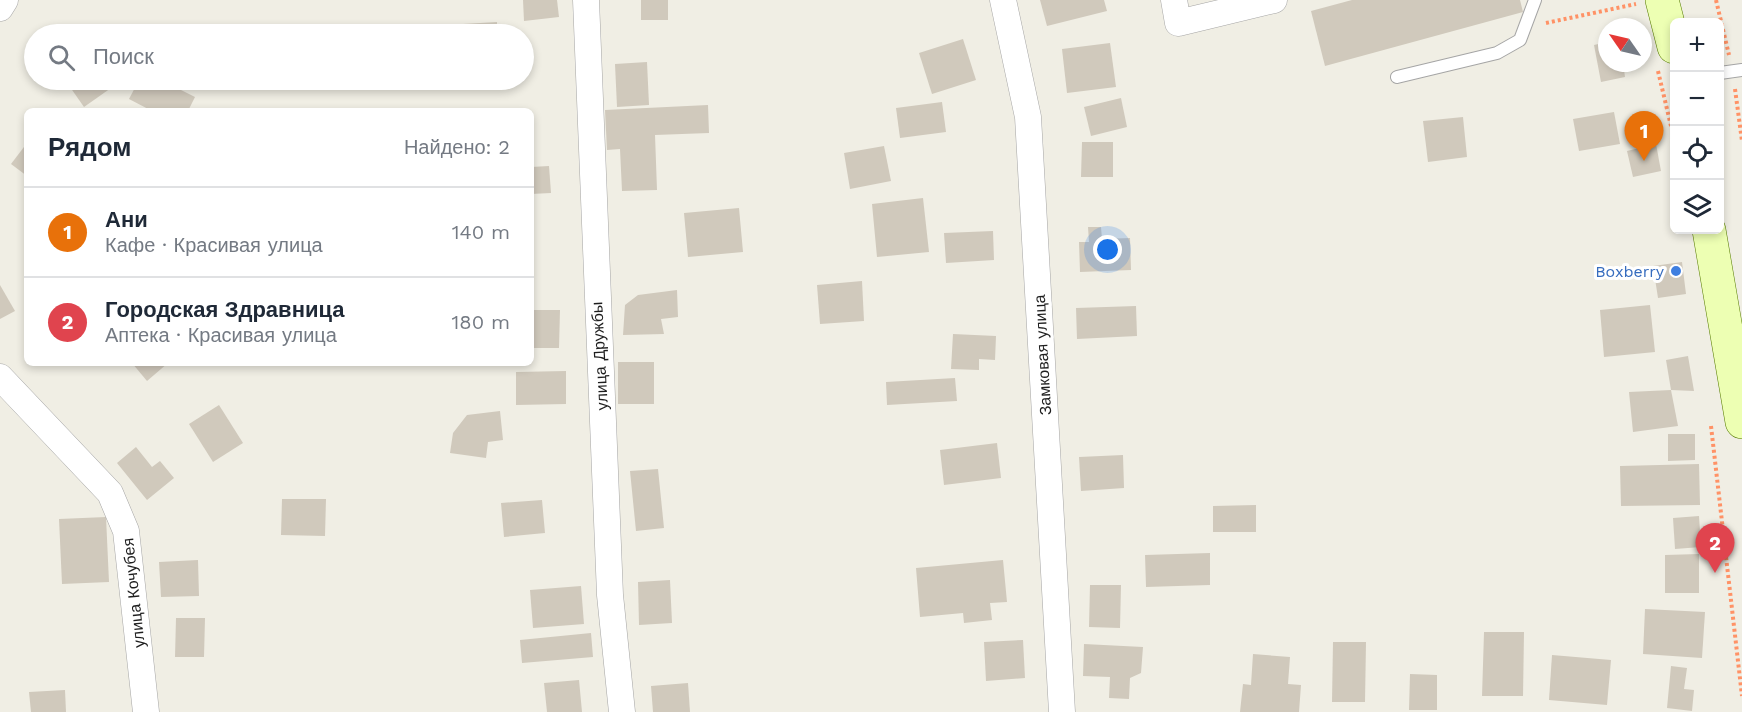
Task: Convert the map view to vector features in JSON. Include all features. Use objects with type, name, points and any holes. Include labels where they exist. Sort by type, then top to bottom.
[{"type":"main road","points":[[1652,2],[1670,39]]},
{"type":"main road","points":[[1709,234],[1726,424]]},
{"type":"street","points":[[0,8],[5,0]]},
{"type":"street","name":"улица Дружбы","points":[[586,0],[610,595],[622,712]]},
{"type":"street","name":"Замковая улица","points":[[1003,0],[1028,117],[1062,712]]},
{"type":"street","points":[[1174,0],[1178,23],[1274,0]]},
{"type":"street","name":"улица Кочубея","points":[[0,378],[110,493],[126,531],[146,712]]},
{"type":"lane","points":[[1397,77],[1497,53],[1520,40],[1535,0]]},
{"type":"lane","points":[[1724,72],[1742,70]]},
{"type":"path","points":[[1525,28],[1652,2]]},
{"type":"path","points":[[1726,424],[1742,696]]},
{"type":"building","points":[[523,0],[557,0],[559,17],[524,21]]},
{"type":"building","points":[[641,0],[668,0],[668,20],[641,20]]},
{"type":"building","points":[[1040,0],[1104,0],[1107,11],[1047,26]]},
{"type":"building","points":[[1352,0],[1520,0],[1523,12],[1325,66],[1311,11]]},
{"type":"building","points":[[497,22],[497,24],[463,24]]},
{"type":"building","points":[[963,39],[976,80],[932,94],[919,53]]},
{"type":"building","points":[[1110,43],[1116,87],[1067,93],[1062,49]]},
{"type":"building","points":[[1598,44],[1598,66],[1594,45]]},
{"type":"building","points":[[647,62],[649,105],[617,107],[615,64]]},
{"type":"building","points":[[1599,72],[1624,72],[1625,77],[1601,82]]},
{"type":"building","points":[[72,90],[108,90],[84,107]]},
{"type":"building","points":[[134,90],[181,90],[195,97],[190,108],[146,108],[129,99]]},
{"type":"building","points":[[1121,98],[1127,127],[1091,136],[1084,107]]},
{"type":"building","points":[[942,102],[946,132],[900,138],[896,108]]},
{"type":"building","points":[[708,105],[709,133],[655,135],[657,190],[622,191],[620,149],[607,150],[605,110]]},
{"type":"building","points":[[1614,112],[1620,144],[1579,151],[1573,119]]},
{"type":"building","points":[[1463,117],[1467,157],[1428,162],[1423,121]]},
{"type":"building","points":[[1082,142],[1113,142],[1113,177],[1081,177]]},
{"type":"building","points":[[1656,144],[1661,171],[1633,177],[1627,151]]},
{"type":"building","points":[[884,146],[891,181],[850,189],[844,153]]},
{"type":"building","points":[[24,147],[24,174],[11,164]]},
{"type":"building","points":[[549,166],[551,193],[534,194],[534,167]]},
{"type":"building","points":[[923,198],[929,252],[877,257],[872,204]]},
{"type":"building","points":[[739,208],[743,252],[688,257],[684,213]]},
{"type":"building","points":[[1088,227],[1101,227],[1102,239],[1130,238],[1131,270],[1080,272],[1079,242],[1089,242]]},
{"type":"building","points":[[993,231],[994,260],[946,263],[944,233]]},
{"type":"building","points":[[1682,262],[1686,294],[1658,298],[1653,266]]},
{"type":"building","points":[[862,281],[864,321],[820,324],[817,285]]},
{"type":"building","points":[[0,285],[15,311],[0,319]]},
{"type":"building","points":[[677,290],[678,317],[661,319],[664,334],[623,335],[625,305],[638,295]]},
{"type":"building","points":[[1650,305],[1655,352],[1604,357],[1600,310]]},
{"type":"building","points":[[1136,306],[1137,336],[1077,339],[1076,308]]},
{"type":"building","points":[[534,310],[560,310],[559,348],[534,348]]},
{"type":"building","points":[[953,334],[996,336],[995,360],[979,359],[979,370],[951,369]]},
{"type":"building","points":[[1688,356],[1694,391],[1671,390],[1666,360]]},
{"type":"building","points":[[618,362],[654,362],[654,404],[618,404]]},
{"type":"building","points":[[134,366],[164,366],[147,381]]},
{"type":"building","points":[[566,371],[566,404],[516,405],[516,372]]},
{"type":"building","points":[[955,378],[957,401],[887,405],[886,382]]},
{"type":"building","points":[[1671,390],[1678,426],[1633,432],[1629,392]]},
{"type":"building","points":[[219,405],[243,443],[213,462],[189,424]]},
{"type":"building","points":[[500,411],[503,440],[488,442],[486,458],[450,453],[453,433],[467,415]]},
{"type":"building","points":[[1668,434],[1695,434],[1695,460],[1668,461]]},
{"type":"building","points":[[997,443],[1001,478],[944,485],[940,450]]},
{"type":"building","points":[[136,447],[152,467],[160,461],[174,478],[147,500],[117,463]]},
{"type":"building","points":[[1123,455],[1124,488],[1081,491],[1079,457]]},
{"type":"building","points":[[1699,464],[1700,505],[1621,506],[1620,466]]},
{"type":"building","points":[[658,469],[664,528],[636,531],[630,471]]},
{"type":"building","points":[[282,499],[326,499],[325,536],[281,535]]},
{"type":"building","points":[[542,500],[545,533],[504,537],[501,503]]},
{"type":"building","points":[[1256,505],[1256,532],[1213,532],[1213,506]]},
{"type":"building","points":[[1699,516],[1701,547],[1675,549],[1673,518]]},
{"type":"building","points":[[106,517],[109,582],[62,584],[59,519]]},
{"type":"building","points":[[1210,553],[1210,585],[1146,587],[1145,555]]},
{"type":"building","points":[[1699,554],[1699,593],[1665,593],[1665,555]]},
{"type":"building","points":[[198,560],[199,596],[161,597],[159,562]]},
{"type":"building","points":[[1003,560],[1007,602],[990,603],[992,620],[964,623],[963,613],[920,617],[916,568]]},
{"type":"building","points":[[670,580],[672,623],[639,625],[638,582]]},
{"type":"building","points":[[1090,585],[1121,585],[1120,628],[1089,627]]},
{"type":"building","points":[[581,586],[584,624],[533,628],[530,590]]},
{"type":"building","points":[[1645,609],[1705,612],[1702,658],[1643,654]]},
{"type":"building","points":[[176,618],[205,618],[204,657],[175,657]]},
{"type":"building","points":[[1484,632],[1524,632],[1523,696],[1482,696]]},
{"type":"building","points":[[591,633],[593,657],[522,663],[520,640]]},
{"type":"building","points":[[1023,640],[1025,678],[986,681],[984,642]]},
{"type":"building","points":[[1333,642],[1366,642],[1365,702],[1332,702]]},
{"type":"building","points":[[1084,644],[1143,647],[1141,673],[1130,678],[1129,699],[1109,698],[1110,677],[1083,676]]},
{"type":"building","points":[[1253,654],[1290,657],[1288,684],[1301,685],[1299,712],[1240,712],[1243,684],[1251,685]]},
{"type":"building","points":[[1552,655],[1611,660],[1607,705],[1549,700]]},
{"type":"building","points":[[1671,666],[1687,668],[1684,689],[1694,690],[1692,711],[1667,708]]},
{"type":"building","points":[[1410,674],[1437,675],[1437,710],[1409,710]]},
{"type":"building","points":[[579,680],[582,712],[547,712],[544,683]]},
{"type":"building","points":[[688,683],[690,712],[653,712],[651,686]]},
{"type":"building","points":[[65,690],[66,712],[31,712],[29,692]]},
{"type":"place","name":"Ани","points":[[1644,161]]},
{"type":"place","name":"Boxberry","points":[[1676,271]]},
{"type":"place","name":"Городская Здравница","points":[[1715,573]]}]
